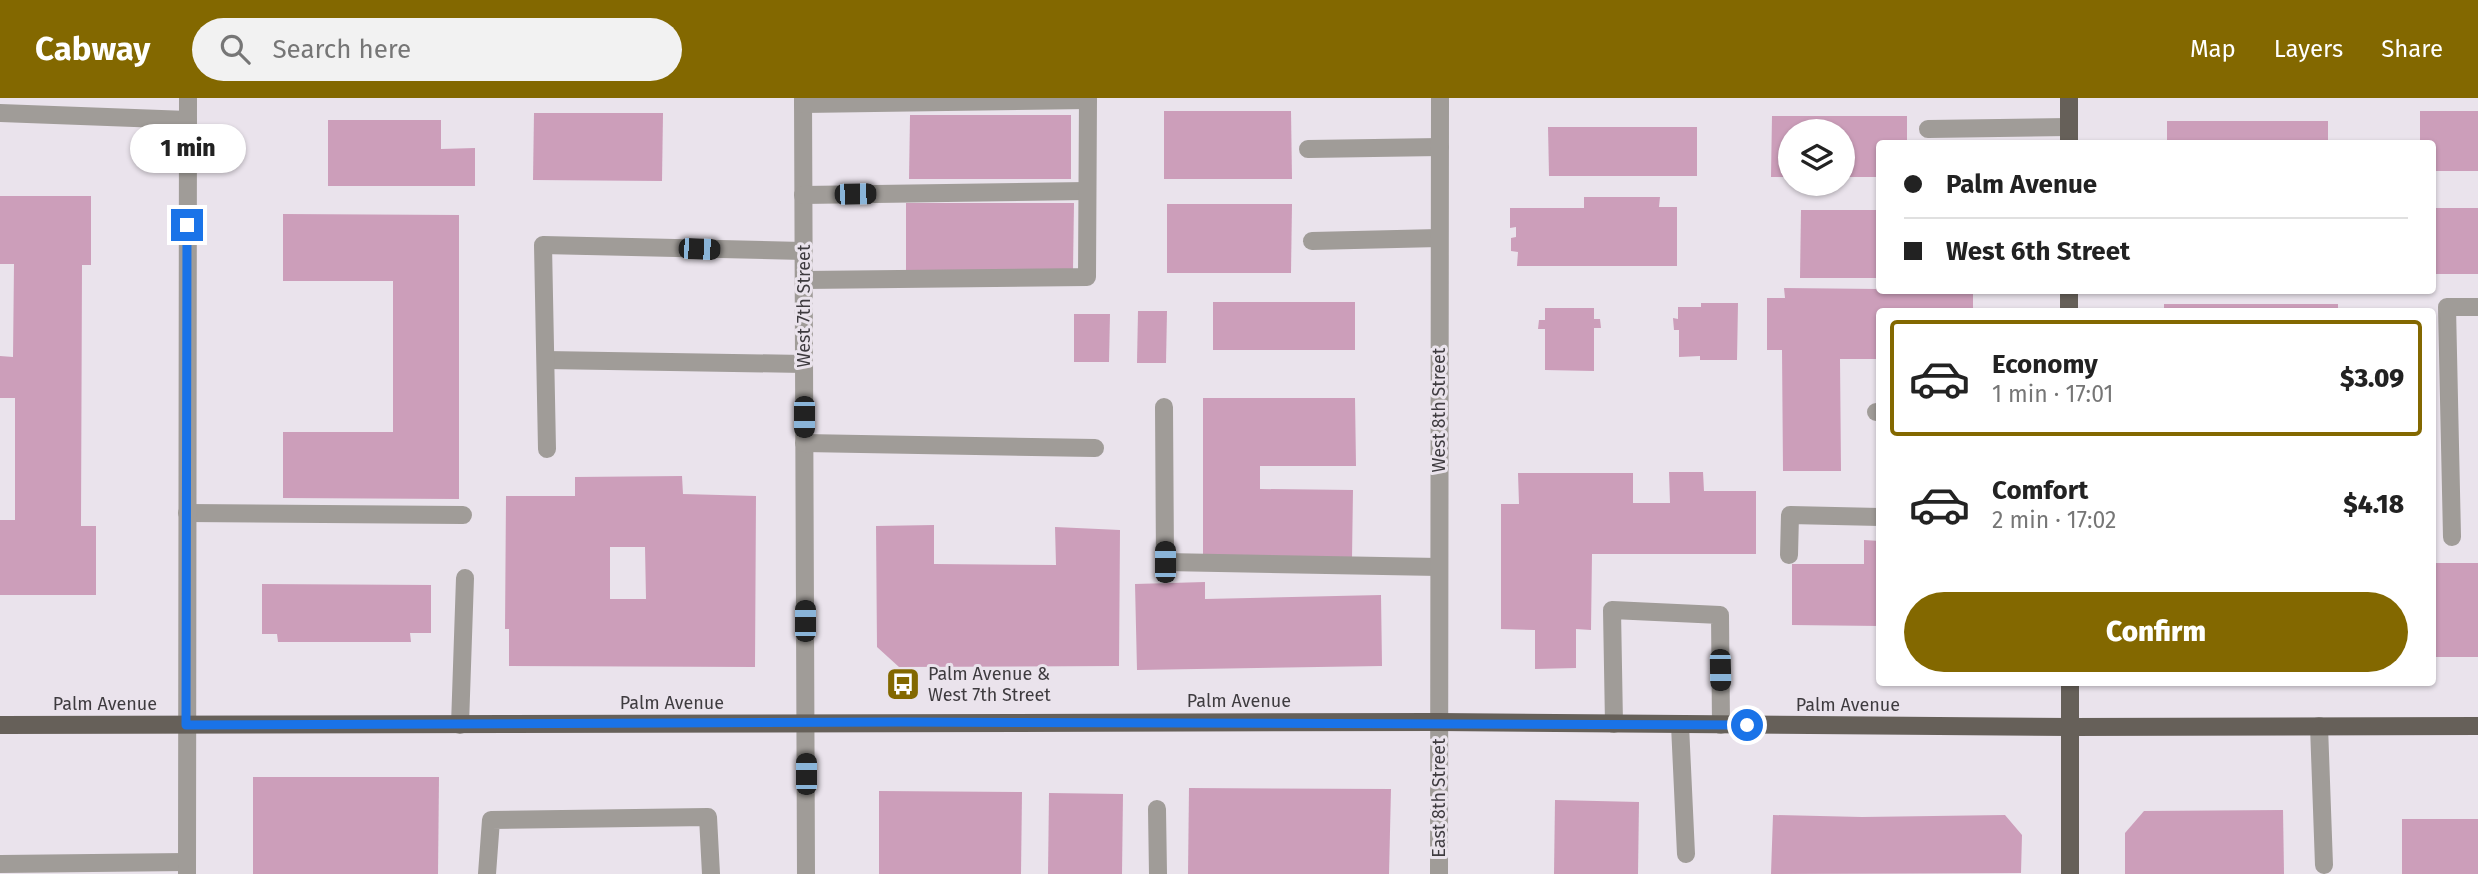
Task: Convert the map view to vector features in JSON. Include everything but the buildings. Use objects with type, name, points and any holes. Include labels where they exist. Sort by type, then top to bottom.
[{"type":"main road","points":[[2069,98],[2069,135]]},
{"type":"main road","points":[[2070,686],[2070,874]]},
{"type":"main road","name":"Palm Avenue","points":[[0,725],[1438,722],[2070,727],[2478,726]]},
{"type":"street","points":[[0,864],[187,868],[188,98]]},
{"type":"street","name":"West 8th Street","points":[[1438,722],[1440,98]]},
{"type":"street","points":[[803,101],[1088,99],[1087,277],[804,280]]},
{"type":"street","name":"West 7th Street","points":[[803,101],[806,874]]},
{"type":"street","points":[[0,113],[71,106],[188,120]]},
{"type":"street","points":[[1928,129],[2069,135]]},
{"type":"street","points":[[1308,149],[1440,147]]},
{"type":"street","points":[[803,195],[1087,191]]},
{"type":"street","points":[[1312,241],[1440,238]]},
{"type":"street","points":[[547,449],[543,245],[803,251]]},
{"type":"street","points":[[2452,537],[2447,307],[2478,307]]},
{"type":"street","points":[[546,360],[804,364]]},
{"type":"street","points":[[1164,407],[1165,562],[1439,567]]},
{"type":"street","points":[[804,443],[1095,448]]},
{"type":"street","points":[[187,513],[463,515]]},
{"type":"street","points":[[1789,555],[1790,515],[1876,517]]},
{"type":"street","points":[[460,725],[465,578]]},
{"type":"street","points":[[1614,724],[1612,610],[1720,615],[1721,725]]},
{"type":"street","name":"East 8th Street","points":[[1438,722],[1439,874]]},
{"type":"street","points":[[1680,724],[1686,854]]},
{"type":"street","points":[[2319,726],[2324,865]]},
{"type":"street","points":[[1157,809],[1158,874]]},
{"type":"street","points":[[487,874],[491,820],[708,817],[711,874]]},
{"type":"place","name":"Palm Avenue & West 7th Street","points":[[903,684]]},
{"type":"route","points":[[187,225],[186,725],[1438,722],[1747,725]]}]
